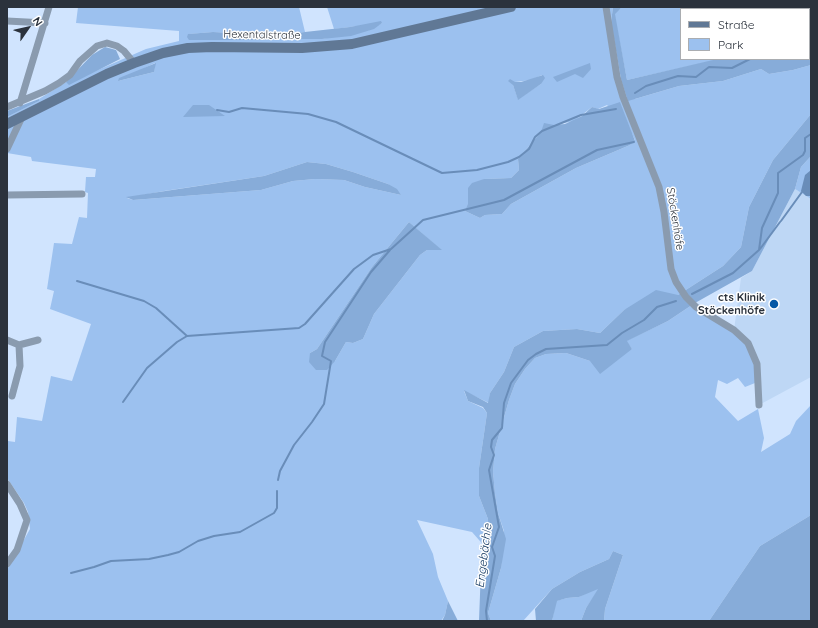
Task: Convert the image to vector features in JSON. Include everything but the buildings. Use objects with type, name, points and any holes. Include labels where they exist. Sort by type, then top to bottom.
[{"type":"main road","name":"Hexentalstraße","points":[[7,124],[75,90],[134,63],[163,53],[188,48],[302,48],[352,44],[511,7]]},
{"type":"street","points":[[20,103],[49,7]]},
{"type":"street","name":"Stöckenhöfe","points":[[606,7],[617,77],[622,97],[660,188],[671,269],[676,282],[686,297],[696,307],[734,330],[748,343],[758,364],[760,405]]},
{"type":"street","points":[[7,21],[45,23]]},
{"type":"street","points":[[7,107],[20,103],[59,83],[70,75],[84,58],[97,46],[107,43],[117,46],[124,50],[134,63]]},
{"type":"street","points":[[7,149],[22,117]]},
{"type":"street","points":[[7,195],[82,194]]},
{"type":"street","points":[[7,340],[19,345],[38,340]]},
{"type":"street","points":[[12,396],[20,366],[19,345]]},
{"type":"street","points":[[7,484],[20,504],[27,520],[17,550],[7,564]]},
{"type":"shaded area","points":[[613,7],[636,7],[621,8],[615,14],[627,80],[713,60],[810,60],[811,39],[811,65],[769,74],[761,69],[723,81],[679,86],[628,101],[621,79],[611,22]]},
{"type":"shaded area","points":[[381,21],[382,23],[374,29],[351,36],[322,39],[287,39],[290,35],[296,33],[350,27]]},
{"type":"shaded area","points":[[213,32],[270,35],[272,40],[189,40],[187,37],[188,34]]},
{"type":"shaded area","points":[[105,47],[116,50],[120,59],[69,85],[66,82],[92,55]]},
{"type":"shaded area","points":[[156,63],[154,72],[118,81],[119,78]]},
{"type":"shaded area","points":[[590,63],[591,69],[583,78],[575,74],[557,82],[553,77]]},
{"type":"shaded area","points":[[543,75],[545,78],[541,84],[518,100],[513,85],[508,81],[510,79],[515,82],[521,82]]},
{"type":"shaded area","points":[[39,99],[39,101],[7,117],[7,111]]},
{"type":"shaded area","points":[[620,102],[635,141],[630,145],[576,168],[511,204],[502,214],[485,215],[480,218],[465,211],[468,204],[468,188],[472,183],[484,179],[511,178],[519,170],[518,159],[541,132],[544,123],[554,125],[565,124],[582,116],[592,107],[599,109]]},
{"type":"shaded area","points":[[193,105],[209,105],[225,116],[183,117]]},
{"type":"shaded area","points":[[811,114],[811,156],[801,167],[795,189],[752,271],[695,303],[668,321],[627,341],[632,349],[600,374],[590,361],[566,353],[546,354],[535,358],[525,369],[515,384],[495,449],[493,472],[498,513],[506,539],[501,568],[488,613],[491,621],[479,621],[481,568],[486,548],[488,519],[479,496],[479,468],[487,413],[483,407],[468,401],[464,390],[488,403],[490,393],[504,372],[514,347],[543,331],[577,329],[600,333],[624,310],[656,290],[678,295],[723,266],[741,247],[749,207],[773,160]]},
{"type":"shaded area","points":[[307,162],[326,164],[388,184],[397,189],[401,195],[365,187],[344,180],[315,179],[293,181],[261,190],[133,200],[126,197],[264,176]]},
{"type":"shaded area","points":[[811,170],[811,196],[806,196],[801,191],[805,175]]},
{"type":"shaded area","name":"cts Klinik Stöckenhöfe","points":[[795,189],[811,199],[811,377],[759,405],[760,381],[734,330],[741,278],[752,271]]},
{"type":"shaded area","points":[[409,222],[442,250],[427,250],[420,255],[374,314],[363,339],[353,343],[346,342],[335,361],[327,370],[316,370],[309,362],[310,353],[317,349],[372,267]]},
{"type":"shaded area","points":[[811,515],[811,621],[709,621],[760,546]]},
{"type":"shaded area","points":[[613,551],[623,555],[605,609],[604,621],[581,621],[586,608],[598,589],[579,597],[557,601],[552,621],[536,621],[535,609],[552,589],[580,572],[609,559]]},
{"type":"shaded area","points":[[448,601],[458,621],[442,621]]},
{"type":"green space","points":[[78,7],[299,7],[305,32],[296,33],[287,39],[322,39],[369,30],[382,23],[334,29],[327,7],[613,7],[611,22],[621,79],[635,99],[679,86],[723,81],[761,69],[769,74],[811,65],[811,114],[773,160],[749,207],[741,247],[723,266],[678,295],[624,310],[600,333],[577,329],[543,331],[514,347],[504,372],[490,393],[489,403],[464,391],[468,401],[483,408],[487,413],[479,468],[479,496],[488,519],[486,548],[472,532],[417,520],[433,554],[438,577],[448,601],[445,615],[441,621],[7,621],[7,570],[30,529],[28,512],[24,503],[7,478],[7,442],[15,442],[17,417],[42,421],[51,376],[72,381],[91,324],[50,309],[54,291],[47,289],[54,243],[72,244],[79,217],[87,218],[88,193],[85,192],[86,177],[95,177],[96,169],[32,161],[31,157],[7,153],[7,117],[39,101],[39,99],[66,82],[91,73],[146,49],[179,41],[179,31],[76,23]],"holes":[[[213,32],[270,35],[271,40],[189,40],[189,34]],[[155,63],[154,72],[118,81]],[[542,75],[541,84],[518,99],[513,85],[515,82],[531,80]],[[607,105],[632,134],[635,140],[630,145],[576,168],[511,204],[502,214],[485,215],[480,218],[465,211],[484,179],[511,178],[519,170],[518,159],[541,132],[554,125],[574,121],[592,107],[598,109]],[[307,162],[326,164],[388,184],[401,195],[365,187],[344,180],[315,179],[293,181],[261,190],[133,200],[127,198],[264,176]],[[409,222],[441,250],[427,250],[420,255],[374,314],[363,339],[353,343],[346,342],[335,361],[310,353],[317,349],[372,267]]]},
{"type":"green space","points":[[811,7],[811,39],[810,8],[680,8],[680,60],[717,60],[627,80],[614,13],[621,8]]},
{"type":"green space","points":[[811,156],[811,199],[795,189],[801,167]]},
{"type":"green space","points":[[695,303],[744,338],[760,381],[745,387],[738,378],[727,384],[718,380],[715,397],[738,421],[758,409],[764,438],[761,452],[790,434],[796,421],[811,405],[811,515],[760,546],[709,621],[604,621],[605,609],[623,555],[613,551],[609,559],[580,572],[552,589],[523,621],[491,621],[488,613],[501,568],[504,531],[498,513],[495,493],[493,472],[495,449],[515,384],[525,369],[535,358],[546,354],[566,353],[590,361],[632,349],[626,341],[668,321]]},
{"type":"green space","points":[[594,589],[599,589],[586,608],[581,621],[552,621],[556,601],[579,597]]},
{"type":"waterway","points":[[635,93],[646,86],[678,76],[696,77],[709,67],[732,68],[748,60]]},
{"type":"waterway","points":[[217,110],[229,112],[242,108],[308,114],[336,122],[442,173],[477,170],[508,162],[519,157],[529,149],[535,137],[542,131],[581,115],[616,109]]},
{"type":"waterway","name":"Engebächle","points":[[692,294],[733,273],[759,250],[762,228],[778,193],[778,173],[803,155],[805,151],[805,138],[811,134]]},
{"type":"waterway","points":[[123,402],[147,368],[177,342],[187,336],[299,328],[305,324],[354,269],[373,255],[391,249],[423,220],[504,200],[597,150],[634,142]]},
{"type":"waterway","points":[[781,221],[802,192]]},
{"type":"waterway","points":[[760,249],[780,222]]},
{"type":"waterway","points":[[278,480],[280,471],[294,445],[324,404],[331,361],[322,356],[325,342],[371,272],[390,250]]},
{"type":"waterway","points":[[77,281],[144,301],[156,308],[187,336]]},
{"type":"waterway","name":"Engebächle","points":[[487,621],[486,611],[495,556],[492,547],[499,527],[489,470],[494,455],[491,447],[492,440],[502,428],[504,403],[511,383],[528,360],[546,349],[607,345],[622,333],[644,320],[657,307],[676,301]]},
{"type":"waterway","points":[[71,573],[111,561],[149,559],[168,555],[179,552],[198,541],[214,536],[240,532],[274,513],[277,508],[277,491]]},
{"type":"place","name":"cts Klinik Stöckenhöfe","points":[[774,304]]}]
